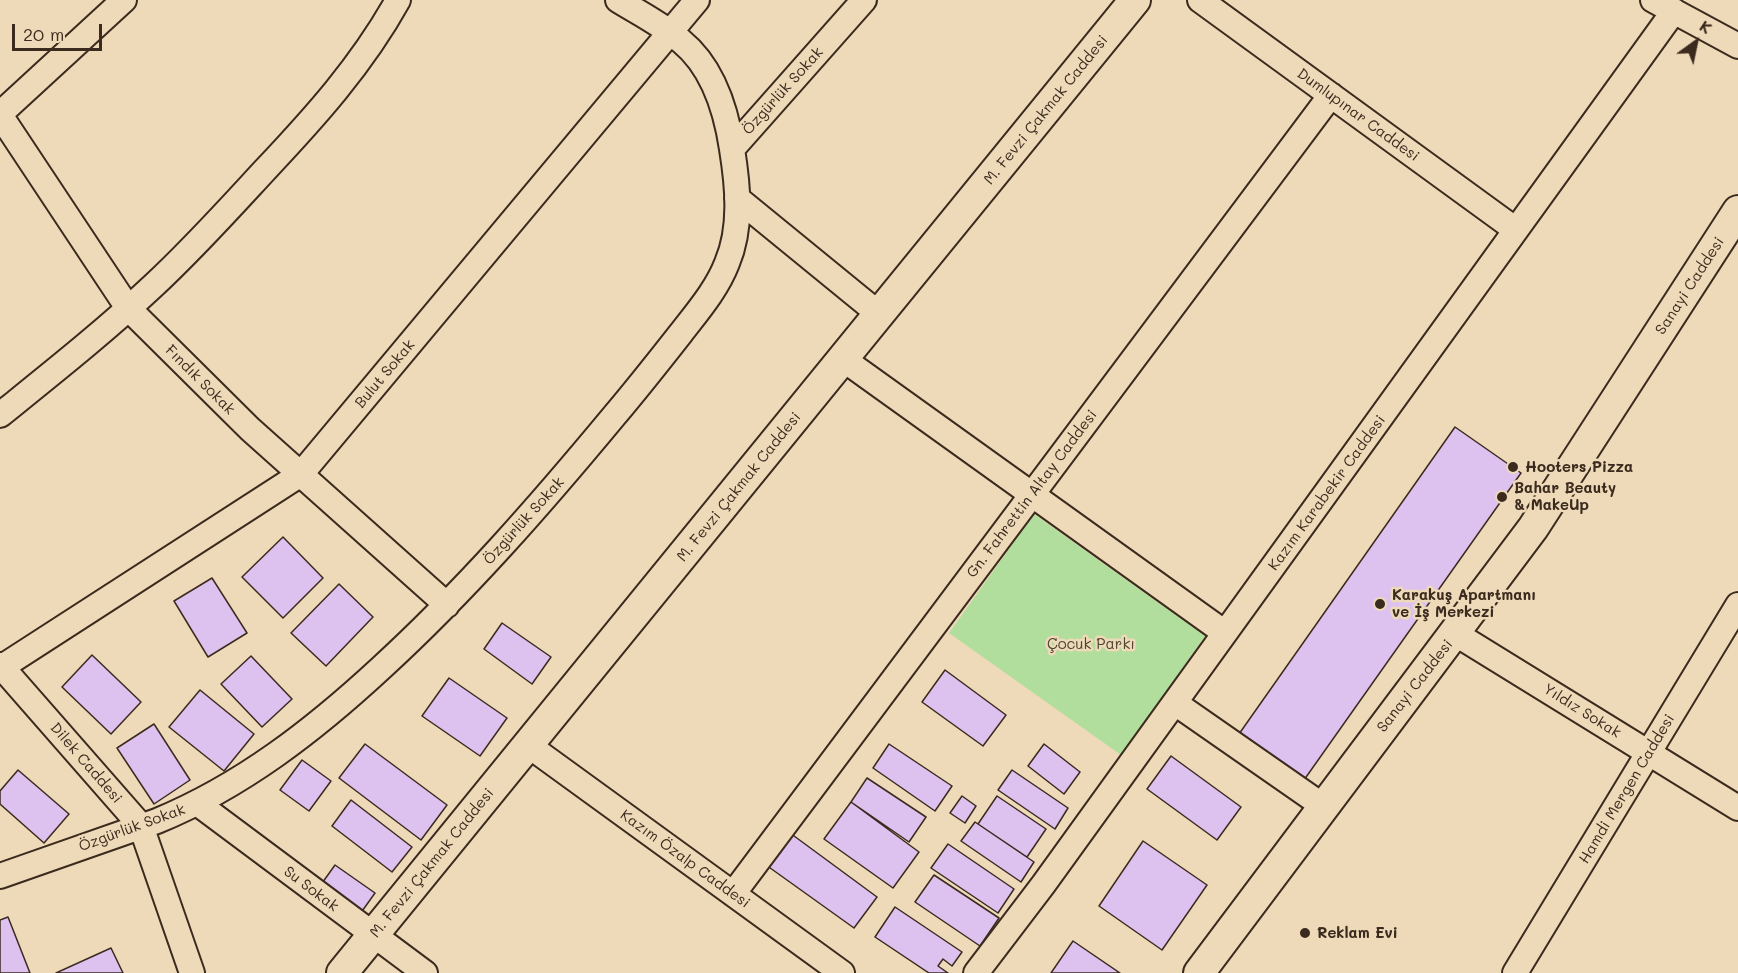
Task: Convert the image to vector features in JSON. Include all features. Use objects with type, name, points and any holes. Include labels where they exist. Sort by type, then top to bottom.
[{"type":"street","points":[[0,114],[124,0]]},
{"type":"street","points":[[0,415],[128,308],[204,235],[313,119],[351,73],[382,29],[398,0]]},
{"type":"street","points":[[618,0],[671,33],[690,49],[708,74],[724,111],[732,149]]},
{"type":"street","name":"Bulut Sokak","points":[[1,666],[301,474],[697,0]]},
{"type":"street","name":"Özgürlük Sokak","points":[[0,876],[177,813],[237,781],[310,729],[376,673],[467,585],[568,472],[636,390],[721,278],[732,250],[737,198],[732,149],[864,0]]},
{"type":"street","name":"M. Fevzi Çakmak Caddesi","points":[[342,973],[1135,0]]},
{"type":"street","name":"Dumlupınar Caddesi","points":[[1200,0],[1516,230]]},
{"type":"street","points":[[1664,5],[1738,46]]},
{"type":"street","name":"Kazım Karabekir Caddesi","points":[[976,973],[1226,633],[1516,230],[1664,5]]},
{"type":"street","name":"Gn. Fahrettin Altay Caddesi","points":[[732,894],[1331,95]]},
{"type":"street","name":"Fındık Sokak","points":[[0,114],[128,308],[219,400],[447,605]]},
{"type":"street","points":[[737,198],[879,315]]},
{"type":"street","name":"Sanayi Caddesi","points":[[1199,973],[1533,528],[1738,211]]},
{"type":"street","points":[[843,359],[1226,633]]},
{"type":"street","name":"Hamdi Mergen Caddesi","points":[[1515,973],[1738,605]]},
{"type":"street","name":"Yıldız Sokak","points":[[1455,634],[1738,808]]},
{"type":"street","name":"Dilek Caddesi","points":[[1,666],[141,826],[192,973]]},
{"type":"street","points":[[1175,703],[1323,806]]},
{"type":"street","name":"Kazım Özalp Caddesi","points":[[528,745],[842,973]]},
{"type":"street","name":"Su Sokak","points":[[197,803],[425,973]]},
{"type":"green space","name":"Çocuk Parkı","points":[[1034,514],[1205,636],[1121,755],[949,633]]},
{"type":"building","name":"Karakuş Apartmanı ve İş Merkezi","points":[[1455,427],[1521,473],[1304,780],[1239,734]]},
{"type":"building","points":[[283,537],[323,578],[283,618],[242,577]]},
{"type":"building","points":[[212,578],[247,633],[208,657],[174,601]]},
{"type":"building","points":[[339,584],[373,617],[326,666],[291,633]]},
{"type":"building","points":[[502,623],[551,657],[532,684],[484,649]]},
{"type":"building","points":[[92,655],[141,702],[111,734],[62,687]]},
{"type":"building","points":[[251,656],[292,699],[262,727],[221,684]]},
{"type":"building","points":[[945,670],[1006,715],[983,746],[922,702]]},
{"type":"building","points":[[449,678],[507,718],[480,756],[422,716]]},
{"type":"building","points":[[200,690],[254,734],[224,771],[169,727]]},
{"type":"building","points":[[154,724],[190,780],[154,804],[117,748]]},
{"type":"building","points":[[365,744],[447,805],[421,840],[339,778]]},
{"type":"building","points":[[889,744],[952,786],[935,811],[873,768]]},
{"type":"building","points":[[1044,744],[1080,772],[1064,794],[1028,766]]},
{"type":"building","points":[[1171,756],[1241,807],[1217,840],[1147,789]]},
{"type":"building","points":[[302,760],[331,781],[309,811],[280,790]]},
{"type":"building","points":[[18,770],[69,814],[44,843],[0,804],[0,791]]},
{"type":"building","points":[[1012,770],[1068,808],[1055,829],[998,790]]},
{"type":"building","points":[[867,778],[926,817],[909,842],[851,802]]},
{"type":"building","points":[[962,796],[976,806],[965,823],[950,813]]},
{"type":"building","points":[[997,796],[1046,829],[1027,857],[978,824]]},
{"type":"building","points":[[351,800],[412,847],[392,872],[332,826]]},
{"type":"building","points":[[851,802],[919,852],[893,888],[824,839]]},
{"type":"building","points":[[975,822],[1034,862],[1021,882],[961,841]]},
{"type":"building","points":[[790,833],[877,897],[854,928],[766,865]]},
{"type":"building","points":[[1143,841],[1207,885],[1162,950],[1099,906]]},
{"type":"building","points":[[948,844],[1014,889],[998,913],[931,868]]},
{"type":"building","points":[[335,865],[375,893],[360,914],[320,886]]},
{"type":"building","points":[[934,875],[999,918],[980,946],[915,902]]},
{"type":"building","points":[[895,907],[962,952],[952,966],[943,959],[938,966],[948,973],[929,973],[875,937]]},
{"type":"building","points":[[8,917],[30,973],[0,973],[0,920]]},
{"type":"building","points":[[1073,941],[1120,973],[1051,973]]},
{"type":"building","points":[[111,948],[123,973],[56,973]]},
{"type":"place","name":"Hooters Pizza","points":[[1513,467]]},
{"type":"place","name":"Bahar Beauty & MakeUp","points":[[1502,497]]},
{"type":"place","name":"Karakuş Apartmanı ve İş Merkezi","points":[[1380,604]]},
{"type":"place","name":"Reklam Evi","points":[[1305,933]]}]
